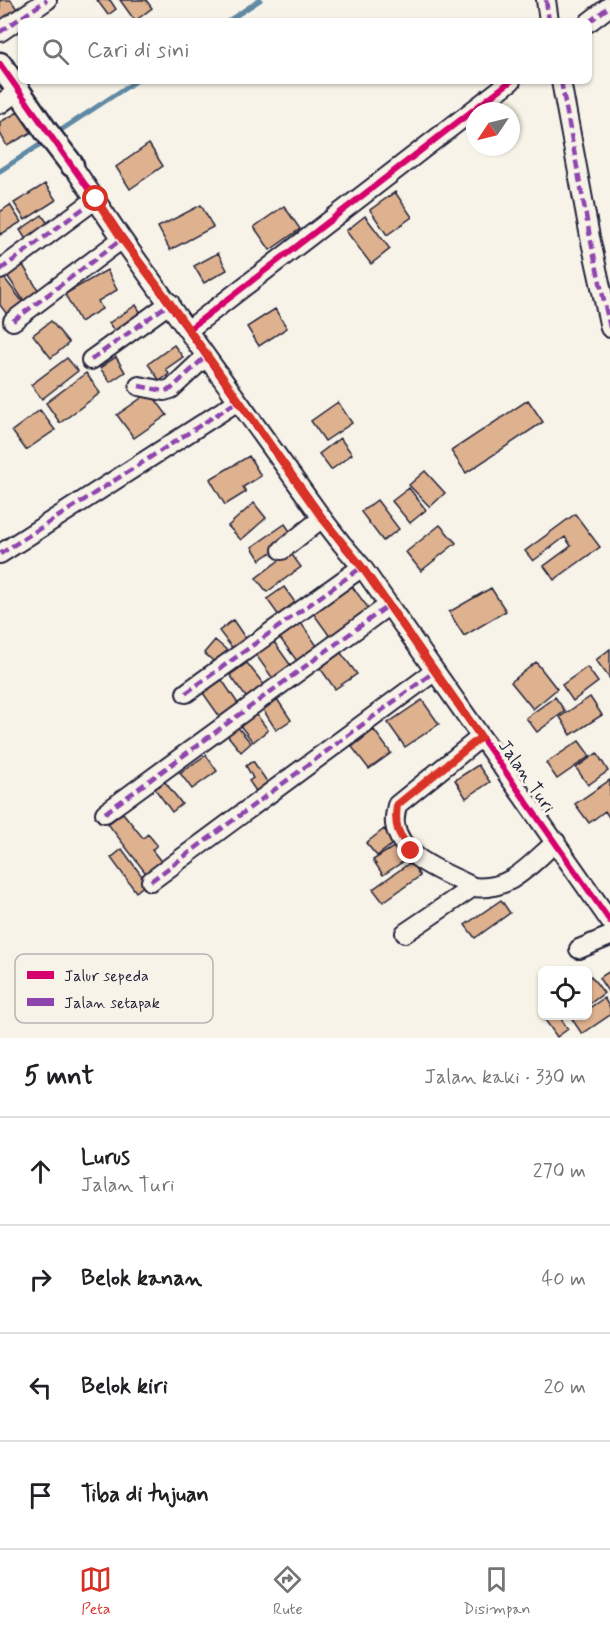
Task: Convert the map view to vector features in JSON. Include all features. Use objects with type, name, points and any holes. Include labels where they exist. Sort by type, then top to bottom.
[{"type":"street","points":[[21,18],[46,0]]},
{"type":"street","points":[[546,0],[549,18]]},
{"type":"street","points":[[592,20],[610,6]]},
{"type":"street","points":[[0,33],[18,20]]},
{"type":"street","name":"Jalan Turi","points":[[0,64],[6,97],[46,131],[72,165],[122,239],[322,518],[362,567],[610,921]]},
{"type":"street","points":[[188,330],[507,84]]},
{"type":"street","points":[[562,84],[590,237],[610,328]]},
{"type":"street","points":[[0,270],[96,199]]},
{"type":"street","points":[[13,321],[122,239]]},
{"type":"street","points":[[91,360],[170,303]]},
{"type":"street","points":[[139,386],[164,391],[171,388],[206,356]]},
{"type":"street","points":[[0,554],[238,401]]},
{"type":"street","points":[[282,550],[322,518]]},
{"type":"street","points":[[186,693],[362,567]]},
{"type":"street","points":[[105,813],[389,605]]},
{"type":"street","points":[[151,881],[435,671]]},
{"type":"street","points":[[481,737],[397,805],[395,823],[399,836],[419,859],[473,887],[486,888],[509,882],[556,842]]},
{"type":"street","points":[[405,933],[473,887]]},
{"type":"street","points":[[579,948],[610,936]]},
{"type":"building","points":[[0,0],[11,0],[20,14],[0,28]]},
{"type":"building","points":[[97,0],[110,0],[116,9],[108,15]]},
{"type":"building","points":[[120,0],[146,0],[152,8],[139,18],[133,18]]},
{"type":"building","points":[[20,111],[32,132],[7,146],[0,133],[0,122]]},
{"type":"building","points":[[149,144],[163,166],[130,189],[116,167]]},
{"type":"building","points":[[45,184],[56,200],[25,220],[14,203]]},
{"type":"building","points":[[395,192],[412,217],[387,235],[370,210]]},
{"type":"building","points":[[10,205],[21,222],[0,235],[0,212]]},
{"type":"building","points":[[201,205],[213,227],[170,250],[158,227]]},
{"type":"building","points":[[284,206],[300,229],[270,250],[254,227]]},
{"type":"building","points":[[42,215],[53,231],[30,246],[20,230]]},
{"type":"building","points":[[365,216],[390,249],[371,264],[346,231]]},
{"type":"building","points":[[218,253],[227,270],[204,283],[194,266]]},
{"type":"building","points":[[21,262],[40,293],[25,303],[5,272]]},
{"type":"building","points":[[107,270],[117,290],[98,301],[102,309],[80,322],[65,294]]},
{"type":"building","points":[[2,275],[25,305],[9,317],[0,305],[0,277]]},
{"type":"building","points":[[136,305],[144,318],[117,336],[109,323]]},
{"type":"building","points":[[275,309],[287,328],[259,346],[247,327]]},
{"type":"building","points":[[51,321],[69,343],[51,358],[33,335]]},
{"type":"building","points":[[174,345],[183,357],[166,369],[169,374],[160,381],[148,364]]},
{"type":"building","points":[[116,357],[125,372],[110,382],[100,368]]},
{"type":"building","points":[[67,358],[78,371],[42,399],[31,385]]},
{"type":"building","points":[[86,373],[100,393],[60,423],[46,403]]},
{"type":"building","points":[[150,392],[167,415],[134,438],[117,415]]},
{"type":"building","points":[[528,400],[543,422],[466,473],[451,451]]},
{"type":"building","points":[[338,402],[352,423],[325,441],[311,421]]},
{"type":"building","points":[[40,410],[55,430],[26,450],[12,431]]},
{"type":"building","points":[[340,438],[352,454],[331,470],[319,454]]},
{"type":"building","points":[[249,456],[261,476],[243,487],[246,492],[225,505],[210,479]]},
{"type":"building","points":[[425,471],[445,493],[430,507],[409,485]]},
{"type":"building","points":[[409,488],[426,510],[410,523],[392,501]]},
{"type":"building","points":[[377,500],[399,529],[383,541],[361,512]]},
{"type":"building","points":[[254,503],[266,518],[241,540],[228,526]]},
{"type":"building","points":[[575,514],[600,547],[554,580],[544,566],[571,546],[565,537],[533,561],[525,551]]},
{"type":"building","points":[[285,524],[294,537],[260,560],[252,547]]},
{"type":"building","points":[[440,525],[456,543],[421,571],[406,552]]},
{"type":"building","points":[[290,552],[301,567],[267,592],[256,578]]},
{"type":"building","points":[[351,585],[369,609],[331,638],[313,613]]},
{"type":"building","points":[[284,587],[299,608],[282,620],[267,599]]},
{"type":"building","points":[[491,588],[506,611],[464,636],[449,612]]},
{"type":"building","points":[[233,620],[246,639],[233,649],[219,631]]},
{"type":"building","points":[[301,623],[320,650],[300,665],[280,638]]},
{"type":"building","points":[[215,640],[229,652],[218,665],[204,653]]},
{"type":"building","points":[[274,642],[294,670],[276,683],[256,655]]},
{"type":"building","points":[[610,649],[610,679],[596,660]]},
{"type":"building","points":[[341,653],[357,674],[335,689],[320,668]]},
{"type":"building","points":[[536,662],[557,689],[533,709],[511,682]]},
{"type":"building","points":[[247,663],[265,686],[248,700],[230,675]]},
{"type":"building","points":[[587,667],[598,682],[573,701],[562,685]]},
{"type":"building","points":[[222,680],[241,708],[222,720],[203,693]]},
{"type":"building","points":[[555,697],[565,711],[537,732],[526,718]]},
{"type":"building","points":[[590,697],[602,715],[571,735],[560,717]]},
{"type":"building","points":[[277,699],[291,720],[276,730],[262,708]]},
{"type":"building","points":[[422,700],[439,724],[405,747],[388,723]]},
{"type":"building","points":[[254,711],[268,730],[253,742],[238,723]]},
{"type":"building","points":[[234,723],[251,743],[241,752],[224,731]]},
{"type":"building","points":[[374,730],[391,753],[369,769],[352,747]]},
{"type":"building","points":[[579,741],[590,756],[557,779],[546,763]]},
{"type":"building","points":[[597,753],[608,771],[588,785],[576,768]]},
{"type":"building","points":[[206,755],[217,771],[192,789],[180,773]]},
{"type":"building","points":[[253,761],[270,786],[258,794],[249,781],[253,778],[246,766]]},
{"type":"building","points":[[478,765],[490,782],[466,798],[455,780]]},
{"type":"building","points":[[610,780],[610,819],[605,811],[589,823],[575,804]]},
{"type":"building","points":[[165,782],[182,804],[172,812],[155,789]]},
{"type":"building","points":[[123,813],[143,838],[148,834],[157,845],[152,850],[163,864],[148,876],[108,824]]},
{"type":"building","points":[[384,829],[394,843],[377,856],[366,843]]},
{"type":"building","points":[[395,846],[404,861],[383,875],[373,860]]},
{"type":"building","points":[[122,849],[147,883],[136,892],[111,858]]},
{"type":"building","points":[[411,862],[420,876],[383,902],[373,889]]},
{"type":"building","points":[[501,900],[510,913],[475,938],[465,925]]},
{"type":"building","points":[[610,971],[610,992],[609,993],[599,978]]},
{"type":"building","points":[[592,977],[604,993],[592,1002]]},
{"type":"building","points":[[604,998],[610,1008],[610,1015],[582,1034],[573,1020],[592,1020],[592,1006]]},
{"type":"building","points":[[545,1020],[562,1020],[568,1029],[557,1037]]},
{"type":"waterway","points":[[233,18],[260,0]]},
{"type":"waterway","points":[[55,134],[131,84]]},
{"type":"waterway","points":[[0,171],[47,140]]},
{"type":"marked path","points":[[21,18],[47,0]]},
{"type":"marked path","points":[[546,0],[549,18]]},
{"type":"marked path","points":[[592,20],[610,6]]},
{"type":"marked path","points":[[0,32],[18,20]]},
{"type":"marked path","points":[[562,84],[590,237],[610,328]]},
{"type":"marked path","points":[[0,270],[96,199]]},
{"type":"marked path","points":[[13,321],[122,239]]},
{"type":"marked path","points":[[91,360],[170,303]]},
{"type":"marked path","points":[[139,386],[164,391],[171,389],[206,356]]},
{"type":"marked path","points":[[0,554],[238,401]]},
{"type":"marked path","points":[[186,693],[362,567]]},
{"type":"marked path","points":[[105,813],[389,605]]},
{"type":"marked path","points":[[151,881],[435,671]]},
{"type":"cycle path","points":[[0,64],[238,401],[342,544],[362,567],[610,921]]},
{"type":"cycle path","points":[[188,330],[507,84]]},
{"type":"route","points":[[96,199],[122,239],[322,518],[362,567],[481,737],[397,805],[395,823],[399,836],[411,851]]}]
